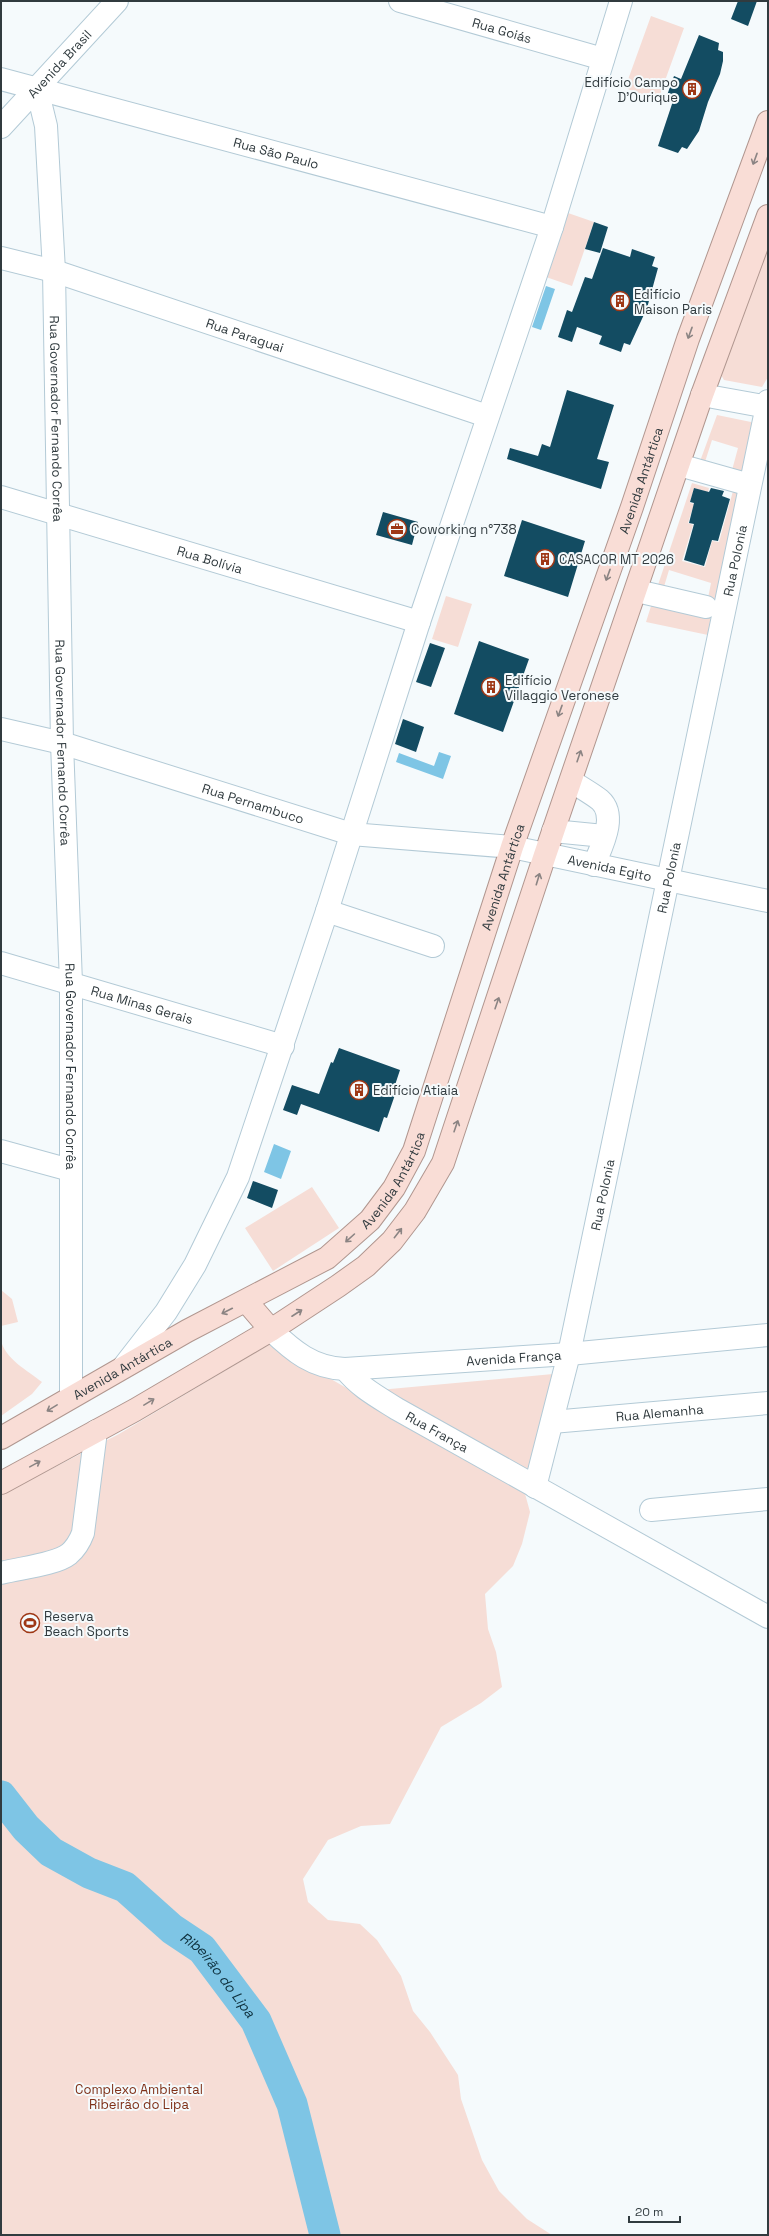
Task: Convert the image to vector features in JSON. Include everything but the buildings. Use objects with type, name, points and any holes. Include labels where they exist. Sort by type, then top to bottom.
[{"type":"main road","name":"Avenida Antártica","points":[[1,1438],[188,1331],[327,1258],[370,1220],[394,1188],[414,1151],[512,847],[632,507],[688,339],[768,122]]},
{"type":"main road","points":[[1,1483],[96,1431],[271,1330],[338,1286],[366,1266],[382,1251],[415,1211],[443,1163],[553,831],[637,591],[702,395],[768,216]]},
{"type":"main road","points":[[632,507],[661,519]]},
{"type":"main road","points":[[246,1301],[271,1330]]},
{"type":"street","name":"Avenida Brasil","points":[[1,127],[117,1]]},
{"type":"street","name":"Rua Goiás","points":[[400,1],[603,59]]},
{"type":"street","points":[[119,1371],[166,1312],[195,1266],[238,1177],[327,911],[418,622],[552,227],[621,1]]},
{"type":"street","name":"Rua São Paulo","points":[[1,79],[552,227]]},
{"type":"street","name":"Rua Governador Fernando Corrêa","points":[[37,89],[46,126],[54,271],[62,744],[70,983],[72,1396]]},
{"type":"street","name":"Rua Paraguai","points":[[1,258],[54,271],[487,416]]},
{"type":"street","points":[[702,395],[768,405]]},
{"type":"street","name":"Rua Polonia","points":[[569,1354],[667,880],[768,405]]},
{"type":"street","points":[[679,465],[750,485]]},
{"type":"street","name":"Rua Bolívia","points":[[1,497],[59,513],[418,622]]},
{"type":"street","points":[[637,591],[706,607]]},
{"type":"street","name":"Rua Pernambuco","points":[[1,729],[62,744],[351,834],[512,847]]},
{"type":"street","points":[[571,781],[601,801],[607,809],[609,822],[594,865]]},
{"type":"street","points":[[553,831],[604,836]]},
{"type":"street","name":"Avenida Egito","points":[[512,847],[768,901]]},
{"type":"street","points":[[327,911],[433,946]]},
{"type":"street","name":"Rua Minas Gerais","points":[[1,964],[283,1046]]},
{"type":"street","points":[[1,1150],[70,1170]]},
{"type":"street","name":"Avenida França","points":[[271,1330],[311,1362],[323,1366],[345,1369],[569,1354],[768,1335]]},
{"type":"street","points":[[535,1487],[569,1354]]},
{"type":"street","name":"Rua França","points":[[345,1369],[353,1379],[367,1391],[768,1617]]},
{"type":"street","name":"Rua Alemanha","points":[[552,1422],[768,1403]]},
{"type":"street","points":[[1,1573],[58,1559],[69,1554],[78,1544],[83,1533],[96,1431]]},
{"type":"street","points":[[650,1510],[768,1499]]},
{"type":"green space","points":[[651,16],[684,28],[658,100],[625,88]]},
{"type":"green space","points":[[568,213],[594,222],[572,286],[546,277]]},
{"type":"green space","points":[[768,234],[768,377],[762,387],[724,380],[721,375]]},
{"type":"green space","points":[[717,415],[751,422],[754,425],[743,478],[731,474],[738,448],[712,440],[704,465],[699,464]]},
{"type":"green space","points":[[692,483],[709,488],[708,492],[694,488],[690,503],[694,504],[688,523],[693,525],[682,561],[705,567],[712,541],[719,542],[733,491],[742,494],[716,605],[707,603],[711,583],[669,570],[663,590],[657,588]]},
{"type":"green space","points":[[446,596],[472,604],[458,647],[432,639]]},
{"type":"green space","points":[[652,603],[711,615],[708,635],[646,622]]},
{"type":"green space","points":[[312,1187],[339,1228],[273,1271],[245,1228]]},
{"type":"green space","points":[[1,1290],[12,1299],[18,1322],[1,1326]]},
{"type":"green space","points":[[1,1340],[7,1353],[24,1369],[42,1382],[32,1394],[1,1416]]},
{"type":"green space","name":"Complexo Ambiental Ribeirão do Lipa","points":[[270,1344],[524,1490],[530,1512],[522,1544],[513,1566],[485,1594],[488,1629],[496,1652],[502,1687],[481,1703],[441,1727],[390,1824],[361,1826],[328,1840],[303,1879],[308,1902],[328,1920],[360,1924],[377,1940],[401,1976],[413,2011],[430,2032],[458,2075],[461,2099],[482,2160],[499,2191],[527,2219],[552,2235],[1,2235],[1,1495],[119,1434]]},
{"type":"green space","points":[[553,1374],[531,1474],[379,1390]]},
{"type":"water","points":[[546,286],[555,289],[541,330],[532,327]]},
{"type":"water","points":[[439,752],[451,756],[443,779],[396,762],[399,753],[434,766]]},
{"type":"water","points":[[274,1144],[291,1151],[281,1179],[264,1172]]},
{"type":"waterway","name":"Ribeirão do Lipa","points":[[1,1796],[26,1828],[51,1852],[89,1873],[125,1887],[172,1929],[202,1949],[256,2021],[292,2104],[325,2235]]},
{"type":"place","name":"Edifício Campo D'Ourique","points":[[692,89]]},
{"type":"place","name":"Edifício Maison Paris","points":[[620,301]]},
{"type":"place","name":"Coworking n°738","points":[[397,529]]},
{"type":"place","name":"CASACOR MT 2026","points":[[545,559]]},
{"type":"place","name":"Edifício Villaggio Veronese","points":[[491,687]]},
{"type":"place","name":"Edifício Atiaia","points":[[359,1090]]},
{"type":"place","name":"Reserva Beach Sports","points":[[30,1623]]}]
